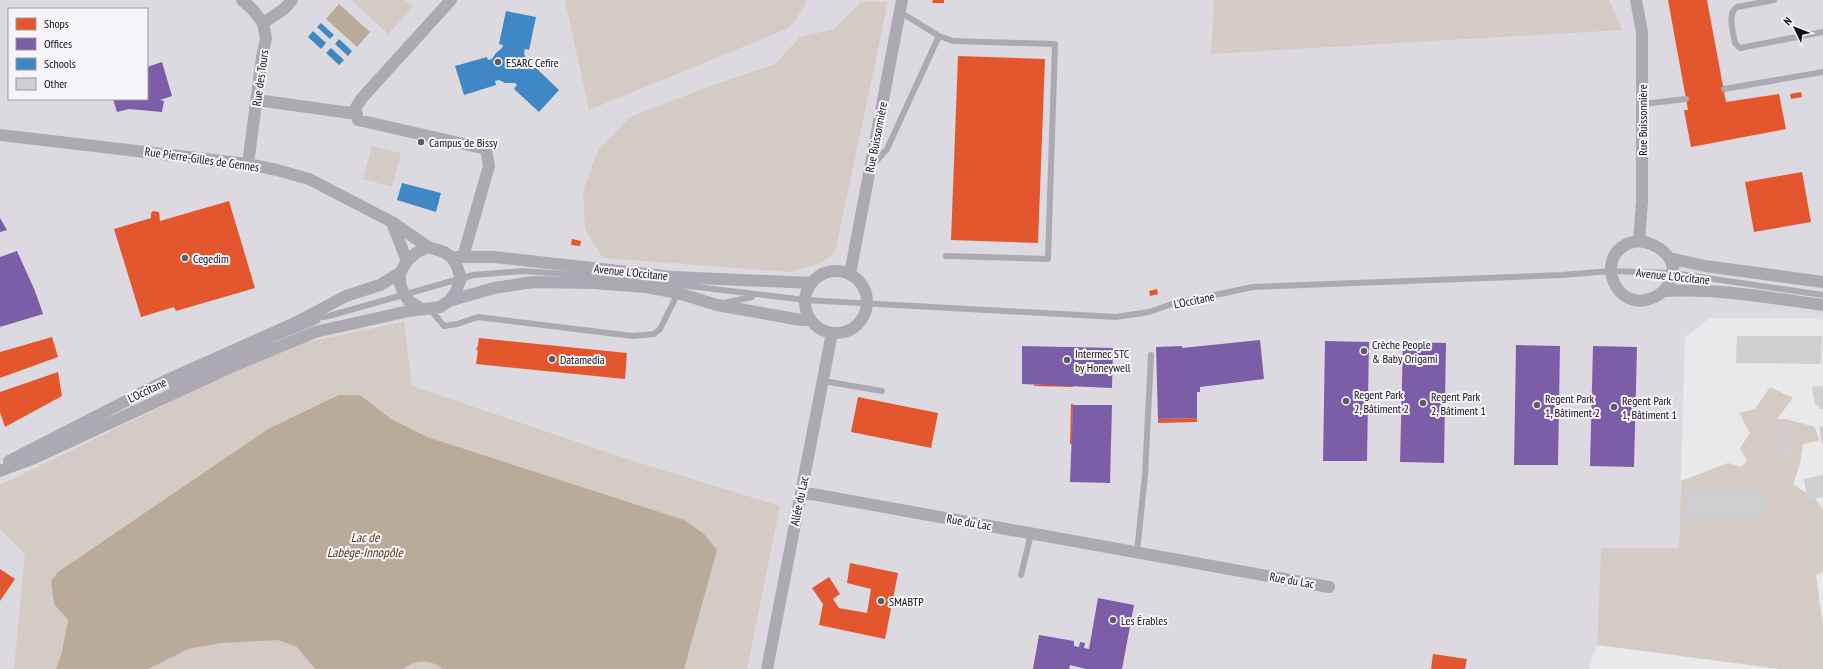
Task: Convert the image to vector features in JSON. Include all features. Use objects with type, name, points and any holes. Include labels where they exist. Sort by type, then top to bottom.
[{"type":"street","points":[[242,0],[253,10],[263,23],[284,9],[292,0]]},
{"type":"street","points":[[451,0],[362,98],[355,109],[358,120],[486,149],[489,166],[463,257]]},
{"type":"street","name":"Rue Buissonnière","points":[[850,274],[902,0]]},
{"type":"street","name":"Rue Buissonnière","points":[[1636,0],[1642,32],[1642,202],[1639,241]]},
{"type":"street","name":"Rue des Tours","points":[[248,164],[262,57],[266,38],[263,23]]},
{"type":"street","points":[[257,100],[356,114]]},
{"type":"street","name":"Rue Pierre-Gilles de Gennes","points":[[0,135],[248,164],[277,170],[308,179],[392,222],[428,247]]},
{"type":"street","points":[[392,222],[407,261]]},
{"type":"street","points":[[1639,241],[1649,242],[1658,246],[1669,258],[1673,273],[1670,283],[1664,291],[1648,300],[1632,299],[1624,295],[1614,286],[1611,271],[1614,257],[1620,249],[1627,244],[1639,241]]},
{"type":"street","points":[[428,247],[451,256],[456,264],[460,278],[456,292],[448,301]]},
{"type":"street","name":"L'Occitane","points":[[0,466],[63,432],[165,381],[297,322],[346,296],[380,285],[400,273],[407,261],[416,253],[428,247]]},
{"type":"street","name":"Avenue L'Occitane","points":[[451,256],[494,257],[673,277],[812,283]]},
{"type":"street","name":"Avenue L'Occitane","points":[[1669,258],[1705,266],[1823,282]]},
{"type":"street","points":[[830,272],[850,274],[863,286],[866,294],[867,303],[865,313],[860,322],[852,329],[842,333],[832,333],[816,326],[810,320],[806,310],[805,300],[812,283],[820,276],[830,272]]},
{"type":"street","points":[[400,273],[400,284],[409,301],[426,309]]},
{"type":"street","name":"Avenue L'Occitane","points":[[448,301],[494,288],[533,282],[593,283]]},
{"type":"street","points":[[593,283],[646,287],[678,293],[717,305],[801,320],[810,320]]},
{"type":"street","name":"Avenue L'Occitane","points":[[1664,291],[1682,290],[1754,296],[1823,305]]},
{"type":"street","name":"L'Occitane","points":[[0,471],[32,459],[233,366],[315,332],[440,306],[448,301]]},
{"type":"street","name":"Allée du Lac","points":[[767,669],[832,333]]},
{"type":"street","name":"Rue du Lac","points":[[801,492],[1328,587]]},
{"type":"lane","points":[[1774,0],[1733,9],[1731,14],[1735,43],[1737,46],[1740,48],[1823,32]]},
{"type":"lane","points":[[900,12],[939,36],[953,41],[1055,44],[1048,259],[946,256]]},
{"type":"lane","points":[[870,170],[887,148],[939,36]]},
{"type":"lane","points":[[1724,89],[1823,72]]},
{"type":"lane","points":[[1642,104],[1686,99]]},
{"type":"lane","name":"Avenue L'Occitane","points":[[329,316],[460,278],[495,272],[523,270],[622,278],[762,296],[867,303]]},
{"type":"lane","name":"Avenue L'Occitane","points":[[1522,276],[1611,271],[1673,273],[1823,295]]},
{"type":"lane","name":"Avenue L'Occitane","points":[[566,274],[593,283]]},
{"type":"lane","name":"L'Occitane","points":[[867,303],[1116,317],[1149,312],[1172,304],[1253,287],[1522,276]]},
{"type":"lane","points":[[426,309],[444,326],[457,324],[478,317],[633,336],[654,334],[660,329],[678,293]]},
{"type":"lane","name":"Avenue L'Occitane","points":[[717,305],[746,297],[762,296]]},
{"type":"lane","name":"L'Occitane","points":[[297,322],[329,316]]},
{"type":"lane","name":"L'Occitane","points":[[118,419],[160,393],[276,338],[329,316]]},
{"type":"lane","points":[[1137,552],[1144,475],[1151,355]]},
{"type":"lane","points":[[823,381],[882,391]]},
{"type":"lane","points":[[1021,576],[1031,534]]},
{"type":"shaded area","points":[[0,0],[1823,0],[1823,320],[1809,318],[1710,318],[1685,337],[1679,548],[1601,548],[1597,644],[1589,669],[0,669]]},
{"type":"shaded area","points":[[351,0],[405,0],[413,7],[388,34]]},
{"type":"shaded area","points":[[565,0],[806,0],[805,6],[789,28],[589,110]]},
{"type":"shaded area","points":[[1214,0],[1609,0],[1622,30],[1211,54]]},
{"type":"shaded area","points":[[861,2],[888,2],[835,252],[821,263],[789,272],[603,258],[585,229],[583,191],[598,150],[630,117],[716,84],[775,64],[800,37],[834,29]]},
{"type":"shaded area","points":[[372,146],[401,153],[392,187],[363,179]]},
{"type":"shaded area","name":"Lac de Labège-Innopôle","points":[[404,322],[412,386],[630,460],[780,506],[747,669],[14,669],[25,554],[0,529],[0,485],[234,371],[296,344]]},
{"type":"shaded area","points":[[1770,387],[1793,398],[1777,419],[1786,419],[1815,427],[1819,441],[1803,444],[1800,464],[1793,484],[1816,500],[1823,510],[1823,572],[1816,575],[1823,627],[1823,669],[1780,669],[1597,645],[1601,548],[1679,548],[1681,481],[1728,463],[1741,467],[1747,461],[1740,448],[1750,433],[1739,413],[1755,409]]},
{"type":"water","points":[[339,4],[370,32],[357,47],[326,19]]},
{"type":"water","name":"Lac de Labège-Innopôle","points":[[339,395],[360,395],[391,419],[427,437],[684,520],[704,534],[717,550],[684,669],[443,669],[433,663],[418,662],[413,663],[403,669],[315,669],[297,647],[278,640],[221,643],[188,649],[148,669],[56,669],[62,652],[68,620],[54,604],[51,581],[58,572],[268,429]]},
{"type":"building: Shops","points":[[933,0],[944,0],[944,3],[932,3]]},
{"type":"building: Shops","points":[[1668,0],[1707,0],[1726,102],[1779,94],[1786,129],[1691,147],[1684,110],[1688,110]]},
{"type":"building: Shops","points":[[958,56],[1045,59],[1038,243],[951,240]]},
{"type":"building: Shops","points":[[1801,92],[1802,97],[1791,99],[1790,94]]},
{"type":"building: Shops","points":[[1802,172],[1811,222],[1754,232],[1745,182]]},
{"type":"building: Shops","name":"Cegedim","points":[[229,201],[255,288],[176,311],[174,307],[141,317],[114,229],[151,218],[151,213],[153,211],[159,212],[160,221]]},
{"type":"building: Shops","points":[[572,239],[581,241],[580,246],[571,245]]},
{"type":"building: Shops","points":[[1157,289],[1158,294],[1150,296],[1149,291]]},
{"type":"building: Shops","points":[[52,337],[58,357],[0,378],[0,352]]},
{"type":"building: Shops","name":"Datamedia","points":[[479,338],[627,353],[625,379],[476,364],[478,350],[476,350]]},
{"type":"building: Shops","points":[[58,372],[62,396],[5,427],[0,412],[0,392]]},
{"type":"building: Shops","points":[[1073,385],[1073,387],[1034,386]]},
{"type":"building: Shops","points":[[858,397],[938,413],[931,448],[851,432]]},
{"type":"building: Shops","points":[[1071,404],[1073,404],[1072,444],[1070,444]]},
{"type":"building: Shops","points":[[1197,418],[1197,422],[1158,423],[1158,419]]},
{"type":"building: Shops","name":"SMABTP","points":[[850,563],[898,573],[885,639],[819,625],[823,604],[812,588],[829,577],[840,594],[833,599],[839,608],[867,613],[871,589],[847,583]]},
{"type":"building: Shops","points":[[0,569],[15,579],[0,601]]},
{"type":"building: Shops","points":[[1433,654],[1467,659],[1465,669],[1431,669]]},
{"type":"building: Offices","points":[[162,62],[172,96],[160,100],[164,101],[162,112],[129,109],[117,112],[113,100],[148,100],[148,67]]},
{"type":"building: Offices","points":[[0,218],[7,230],[0,232]]},
{"type":"building: Offices","points":[[17,251],[35,291],[43,314],[0,327],[0,257]]},
{"type":"building: Offices","points":[[1260,340],[1264,379],[1200,387],[1200,392],[1197,392],[1197,418],[1158,419],[1156,347],[1182,346],[1182,348]]},
{"type":"building: Offices","name":"Regent Park 2, Bâtiment 2","points":[[1325,341],[1369,342],[1367,461],[1323,461]]},
{"type":"building: Offices","name":"Regent Park 2, Bâtiment 1","points":[[1403,342],[1446,343],[1444,463],[1400,462]]},
{"type":"building: Offices","name":"Regent Park 1, Bâtiment 2","points":[[1516,345],[1560,346],[1558,465],[1514,465]]},
{"type":"building: Offices","name":"Intermec STC by Honeywell","points":[[1022,346],[1113,348],[1112,388],[1022,384]]},
{"type":"building: Offices","name":"Regent Park 1, Bâtiment 1","points":[[1593,346],[1637,347],[1634,467],[1590,466]]},
{"type":"building: Offices","points":[[1073,405],[1112,405],[1110,483],[1070,482]]},
{"type":"building: Offices","name":"Les Érables","points":[[1098,598],[1134,605],[1122,669],[1086,669],[1070,665],[1069,669],[1033,669],[1039,635],[1074,641],[1074,646],[1079,647],[1080,642],[1085,643],[1084,648],[1089,649]]},
{"type":"building: Schools","name":"ESARC Cefire","points":[[506,11],[536,17],[529,50],[525,49],[524,53],[528,66],[532,70],[535,67],[559,90],[539,112],[514,89],[517,85],[515,83],[505,83],[499,80],[495,81],[496,85],[464,95],[455,66],[487,57],[488,60],[492,59],[503,45],[499,44]]},
{"type":"building: Schools","points":[[321,23],[334,35],[330,39],[317,27]]},
{"type":"building: Schools","points":[[313,31],[326,43],[321,49],[308,37]]},
{"type":"building: Schools","points":[[339,39],[352,51],[348,56],[335,44]]},
{"type":"building: Schools","points":[[331,48],[344,60],[339,65],[326,53]]},
{"type":"building: Schools","points":[[402,183],[441,193],[436,212],[397,200]]},
{"type":"building: Other","points":[[1737,336],[1822,336],[1821,364],[1736,363]]},
{"type":"building: Other","points":[[1823,386],[1823,409],[1819,409],[1819,405],[1815,405],[1812,387]]},
{"type":"building: Other","points":[[1823,426],[1823,444],[1822,444],[1819,427]]},
{"type":"building: Other","points":[[1787,436],[1792,456],[1783,459],[1778,439]]},
{"type":"building: Other","points":[[1823,475],[1823,497],[1808,500],[1804,479]]},
{"type":"building: Other","points":[[1686,489],[1766,491],[1766,519],[1685,517]]},
{"type":"place","name":"ESARC Cefire","points":[[498,62]]},
{"type":"place","name":"Campus de Bissy","points":[[421,142]]},
{"type":"place","name":"Cegedim","points":[[185,258]]},
{"type":"place","name":"Crèche People & Baby Origami","points":[[1364,351]]},
{"type":"place","name":"Datamedia","points":[[552,359]]},
{"type":"place","name":"Intermec STC by Honeywell","points":[[1067,360]]},
{"type":"place","name":"Regent Park 2, Bâtiment 2","points":[[1346,401]]},
{"type":"place","name":"Regent Park 2, Bâtiment 1","points":[[1423,403]]},
{"type":"place","name":"Regent Park 1, Bâtiment 2","points":[[1537,405]]},
{"type":"place","name":"Regent Park 1, Bâtiment 1","points":[[1614,407]]},
{"type":"place","name":"SMABTP","points":[[881,601]]},
{"type":"place","name":"Les Érables","points":[[1113,620]]}]
